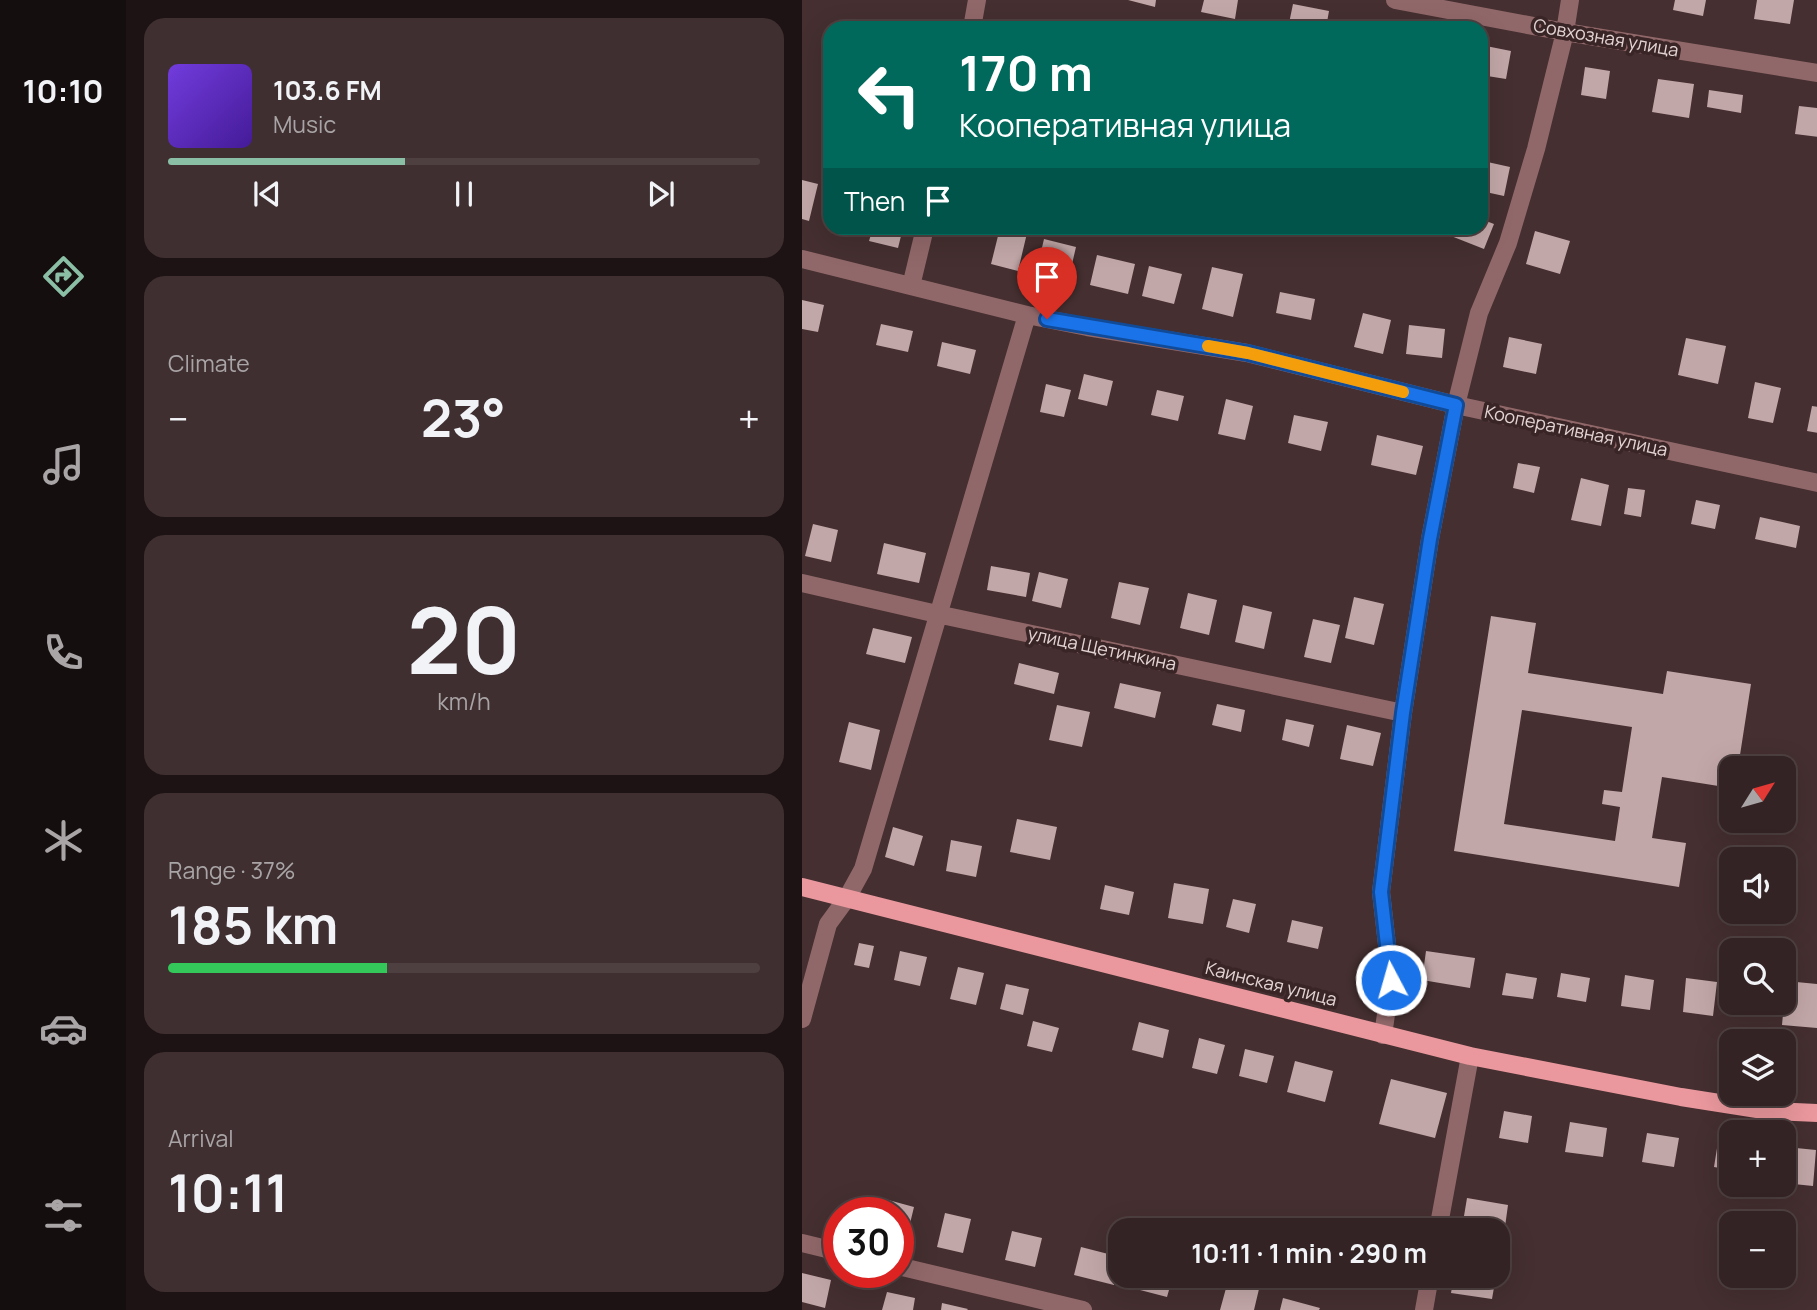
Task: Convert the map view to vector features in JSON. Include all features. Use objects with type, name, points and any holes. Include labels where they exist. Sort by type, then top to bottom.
[{"type":"main road","name":"Каинская улица","points":[[802,887],[1470,1056],[1681,1097],[1770,1111],[1818,1113]]},
{"type":"street","points":[[973,21],[977,0]]},
{"type":"street","name":"Совхозная улица","points":[[1395,0],[1565,32],[1818,73]]},
{"type":"street","points":[[1383,1034],[1391,980],[1381,892],[1403,713],[1430,539],[1456,405],[1479,313],[1508,243],[1536,149],[1565,32],[1570,0]]},
{"type":"street","points":[[911,286],[923,235]]},
{"type":"street","name":"Кооперативная улица","points":[[802,258],[1027,315],[1248,353],[1456,405],[1818,484]]},
{"type":"street","points":[[802,1019],[828,923],[847,898],[863,869],[1027,315]]},
{"type":"street","name":"улица Щетинкина","points":[[802,583],[1403,713]]},
{"type":"street","points":[[1440,1218],[1470,1056]]},
{"type":"street","points":[[802,1243],[823,1248]]},
{"type":"street","points":[[914,1270],[1083,1310]]},
{"type":"street","points":[[1424,1310],[1428,1288]]},
{"type":"building","points":[[1128,0],[1156,0],[1155,7]]},
{"type":"building","points":[[1204,0],[1238,0],[1235,19],[1201,12]]},
{"type":"building","points":[[1675,0],[1706,0],[1703,16],[1673,10]]},
{"type":"building","points":[[1757,0],[1794,0],[1790,24],[1754,19]]},
{"type":"building","points":[[1293,4],[1329,11],[1327,21],[1289,21]]},
{"type":"building","points":[[1488,46],[1511,51],[1506,79],[1488,76]]},
{"type":"building","points":[[1585,67],[1610,71],[1606,99],[1581,95]]},
{"type":"building","points":[[1658,79],[1694,84],[1689,118],[1652,112]]},
{"type":"building","points":[[1709,90],[1743,95],[1741,113],[1707,107]]},
{"type":"building","points":[[1799,106],[1818,108],[1818,137],[1795,134]]},
{"type":"building","points":[[1488,162],[1510,167],[1504,196],[1488,193]]},
{"type":"building","points":[[802,180],[818,184],[809,221],[802,219]]},
{"type":"building","points":[[1488,222],[1494,224],[1484,249],[1451,236],[1488,235]]},
{"type":"building","points":[[1535,231],[1570,241],[1560,274],[1526,264]]},
{"type":"building","points":[[871,235],[901,235],[898,248],[869,241]]},
{"type":"building","points":[[998,235],[1027,235],[1018,271],[991,264]]},
{"type":"building","points":[[1044,239],[1076,247],[1069,277],[1037,269]]},
{"type":"building","points":[[1097,255],[1135,264],[1128,294],[1090,285]]},
{"type":"building","points":[[1149,266],[1182,274],[1174,304],[1142,296]]},
{"type":"building","points":[[1212,267],[1243,274],[1233,317],[1202,309]]},
{"type":"building","points":[[1280,292],[1315,299],[1311,320],[1276,313]]},
{"type":"building","points":[[802,300],[824,305],[818,332],[802,329]]},
{"type":"building","points":[[1363,313],[1391,320],[1383,354],[1354,347]]},
{"type":"building","points":[[881,324],[913,331],[908,352],[876,345]]},
{"type":"building","points":[[1409,325],[1445,329],[1442,358],[1406,354]]},
{"type":"building","points":[[1509,337],[1542,344],[1536,374],[1503,367]]},
{"type":"building","points":[[1686,338],[1726,346],[1718,384],[1678,375]]},
{"type":"building","points":[[942,342],[976,350],[970,374],[937,366]]},
{"type":"building","points":[[1084,374],[1113,381],[1107,406],[1078,399]]},
{"type":"building","points":[[1755,382],[1781,388],[1773,423],[1748,418]]},
{"type":"building","points":[[1046,384],[1071,390],[1064,417],[1040,412]]},
{"type":"building","points":[[1157,390],[1184,396],[1178,421],[1151,415]]},
{"type":"building","points":[[1226,399],[1253,406],[1245,440],[1218,434]]},
{"type":"building","points":[[1812,406],[1818,407],[1818,433],[1807,431]]},
{"type":"building","points":[[1294,415],[1328,422],[1321,451],[1288,443]]},
{"type":"building","points":[[1377,435],[1423,446],[1416,475],[1371,465]]},
{"type":"building","points":[[1518,463],[1540,467],[1534,493],[1513,488]]},
{"type":"building","points":[[1581,478],[1609,485],[1601,526],[1571,520]]},
{"type":"building","points":[[1628,488],[1645,490],[1641,517],[1624,514]]},
{"type":"building","points":[[1696,500],[1720,505],[1715,529],[1691,524]]},
{"type":"building","points":[[1760,517],[1800,526],[1796,548],[1755,539]]},
{"type":"building","points":[[813,524],[838,530],[831,562],[805,556]]},
{"type":"building","points":[[884,543],[926,553],[919,583],[877,574]]},
{"type":"building","points":[[991,566],[1030,573],[1026,597],[987,590]]},
{"type":"building","points":[[1039,572],[1068,579],[1061,608],[1032,601]]},
{"type":"building","points":[[1119,582],[1149,588],[1140,625],[1111,618]]},
{"type":"building","points":[[1188,593],[1217,600],[1209,635],[1180,628]]},
{"type":"building","points":[[1354,597],[1384,604],[1374,645],[1345,638]]},
{"type":"building","points":[[1243,605],[1272,612],[1264,649],[1235,642]]},
{"type":"building","points":[[1491,616],[1536,623],[1528,673],[1663,694],[1667,671],[1751,684],[1740,756],[1719,756],[1719,786],[1662,777],[1652,838],[1686,843],[1679,887],[1454,851]],"holes":[[[1522,710],[1632,727],[1622,792],[1604,790],[1602,804],[1620,807],[1615,841],[1504,824]]]},
{"type":"building","points":[[1313,619],[1340,625],[1331,663],[1304,657]]},
{"type":"building","points":[[873,628],[912,637],[905,663],[866,654]]},
{"type":"building","points":[[1019,663],[1059,673],[1054,694],[1014,684]]},
{"type":"building","points":[[1120,683],[1161,692],[1155,718],[1114,708]]},
{"type":"building","points":[[1217,704],[1245,710],[1241,732],[1212,725]]},
{"type":"building","points":[[1057,705],[1090,712],[1082,747],[1049,740]]},
{"type":"building","points":[[1286,719],[1314,725],[1309,747],[1282,740]]},
{"type":"building","points":[[849,722],[880,730],[871,770],[839,762]]},
{"type":"building","points":[[1347,725],[1381,733],[1373,766],[1340,759]]},
{"type":"building","points":[[1017,819],[1057,827],[1050,860],[1010,852]]},
{"type":"building","points":[[893,827],[923,836],[914,866],[885,857]]},
{"type":"building","points":[[951,840],[982,846],[976,877],[946,871]]},
{"type":"building","points":[[1174,883],[1209,889],[1203,924],[1168,918]]},
{"type":"building","points":[[1105,885],[1134,892],[1129,915],[1100,909]]},
{"type":"building","points":[[1233,899],[1256,904],[1249,933],[1226,927]]},
{"type":"building","points":[[1292,920],[1323,927],[1318,949],[1287,942]]},
{"type":"building","points":[[859,943],[874,946],[869,968],[854,965]]},
{"type":"building","points":[[900,951],[927,957],[920,986],[894,980]]},
{"type":"building","points":[[1426,951],[1475,958],[1470,988],[1422,980]]},
{"type":"building","points":[[958,967],[984,973],[976,1005],[950,999]]},
{"type":"building","points":[[1506,973],[1537,978],[1533,999],[1502,995]]},
{"type":"building","points":[[1561,973],[1590,978],[1586,1002],[1557,997]]},
{"type":"building","points":[[1625,975],[1654,980],[1650,1010],[1621,1006]]},
{"type":"building","points":[[1686,978],[1717,982],[1713,1016],[1683,1012]]},
{"type":"building","points":[[1796,982],[1818,984],[1817,1028],[1782,1025],[1783,1015],[1796,1015]]},
{"type":"building","points":[[1006,984],[1029,989],[1023,1015],[1000,1009]]},
{"type":"building","points":[[1033,1021],[1059,1028],[1052,1052],[1027,1046]]},
{"type":"building","points":[[1139,1022],[1169,1030],[1163,1058],[1132,1050]]},
{"type":"building","points":[[1199,1038],[1225,1045],[1217,1074],[1192,1068]]},
{"type":"building","points":[[1245,1049],[1274,1056],[1267,1083],[1239,1076]]},
{"type":"building","points":[[1295,1061],[1333,1071],[1325,1102],[1287,1092]]},
{"type":"building","points":[[1391,1079],[1447,1093],[1435,1138],[1379,1124]]},
{"type":"building","points":[[1504,1111],[1532,1116],[1528,1143],[1499,1138]]},
{"type":"building","points":[[1570,1122],[1607,1128],[1603,1157],[1565,1152]]},
{"type":"building","points":[[1647,1133],[1679,1138],[1674,1167],[1642,1162]]},
{"type":"building","points":[[1718,1142],[1719,1142],[1719,1168],[1714,1167]]},
{"type":"building","points":[[1796,1148],[1816,1150],[1813,1186],[1796,1184]]},
{"type":"building","points":[[1467,1198],[1508,1205],[1506,1218],[1464,1218]]},
{"type":"building","points":[[945,1213],[971,1219],[963,1253],[937,1247]]},
{"type":"building","points":[[1012,1231],[1042,1238],[1035,1267],[1005,1260]]},
{"type":"building","points":[[1081,1247],[1108,1254],[1108,1284],[1074,1275]]},
{"type":"building","points":[[802,1273],[823,1278],[823,1288],[829,1288],[825,1308],[802,1302]]},
{"type":"building","points":[[1140,1288],[1170,1288],[1167,1297]]},
{"type":"building","points":[[1226,1288],[1259,1289],[1254,1310],[1220,1310]]},
{"type":"building","points":[[1452,1288],[1494,1288],[1492,1299],[1451,1293]]},
{"type":"building","points":[[887,1292],[915,1298],[913,1310],[882,1310]]},
{"type":"building","points":[[1283,1298],[1320,1308],[1280,1310]]},
{"type":"building","points":[[942,1303],[968,1309],[941,1310]]},
{"type":"slow traffic","points":[[1208,346],[1248,353],[1403,392]]},
{"type":"route","points":[[1047,319],[1248,353],[1456,405],[1430,539],[1403,713],[1381,892],[1391,980]]}]
